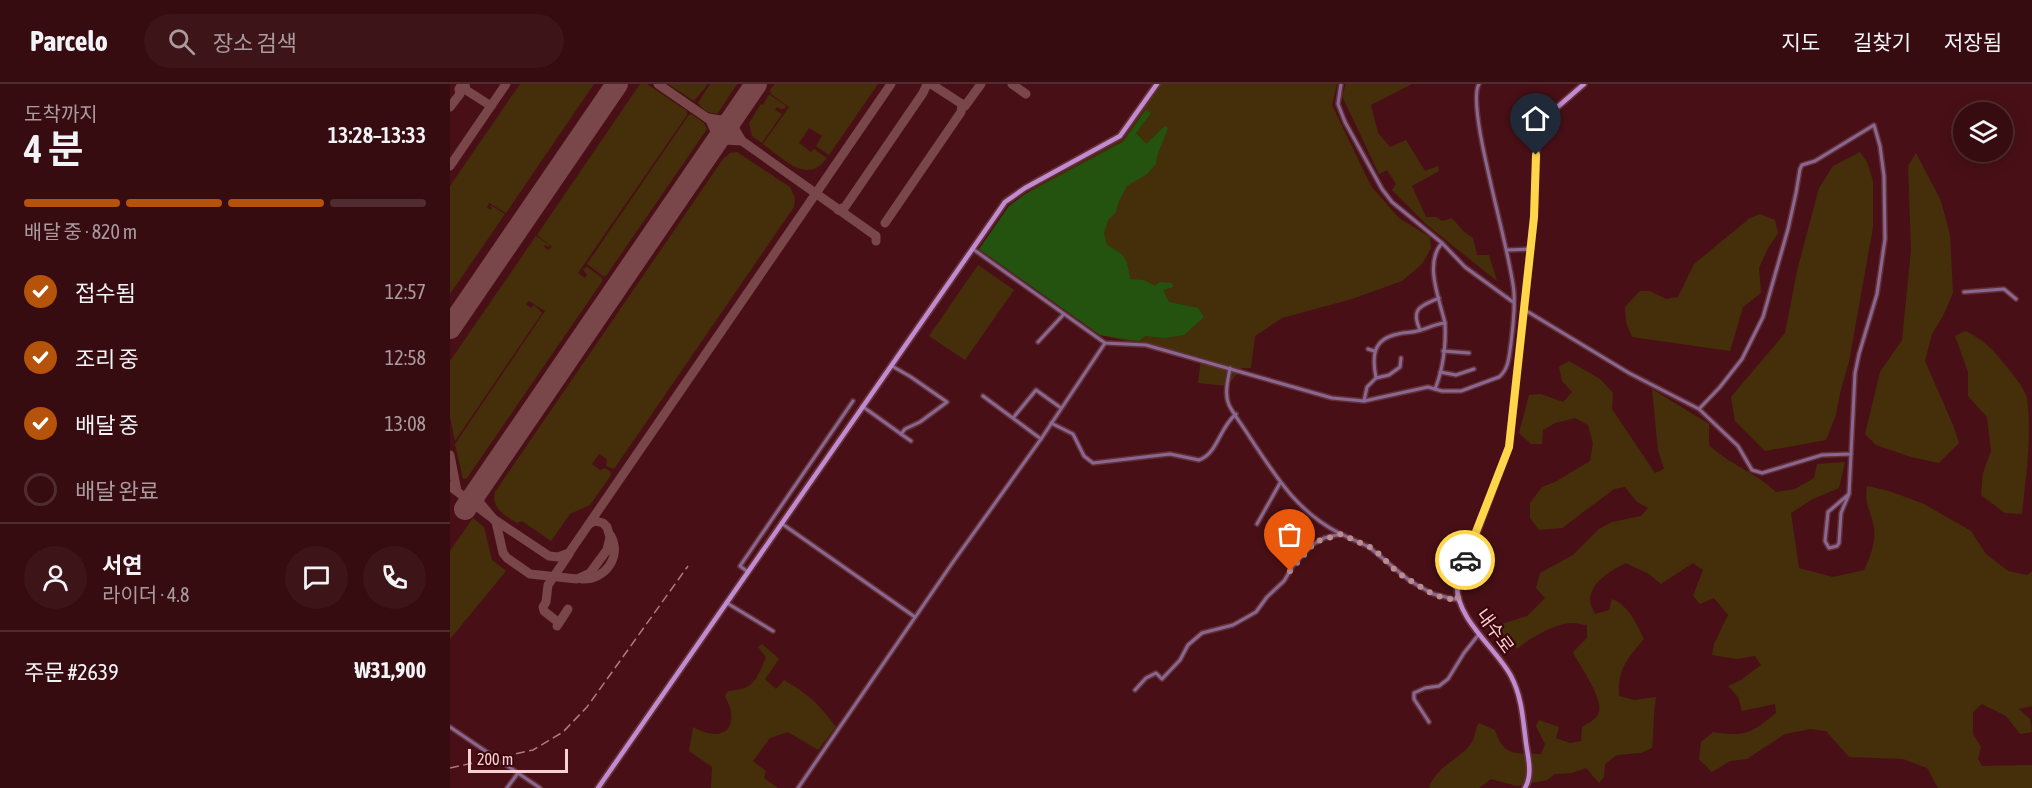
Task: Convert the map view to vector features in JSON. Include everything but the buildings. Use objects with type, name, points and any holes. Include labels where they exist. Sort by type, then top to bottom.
[{"type":"street","points":[[598,788],[1005,202],[1120,136],[1157,84]]},
{"type":"street","points":[[1341,84],[1338,104],[1341,113],[1382,189],[1392,202],[1442,243],[1465,267],[1514,302]]},
{"type":"street","points":[[973,249],[1105,343],[1146,345],[1332,398],[1364,401],[1428,387],[1442,391],[1461,391],[1504,374],[1510,351],[1514,302],[1507,250],[1478,122],[1475,97],[1478,84]]},
{"type":"street","name":"내수로","points":[[1525,788],[1530,774],[1519,695],[1508,671],[1479,634],[1458,600],[1457,586],[1509,447],[1534,217],[1536,148],[1539,135],[1553,111],[1584,84]]},
{"type":"street","points":[[1699,409],[1742,359],[1763,317],[1797,194],[1802,165],[1815,160],[1874,125],[1880,146],[1884,176],[1885,239],[1877,294],[1855,373],[1849,494],[1840,513],[1839,543],[1829,548],[1825,541],[1828,512],[1849,494]]},
{"type":"street","points":[[1435,389],[1443,351],[1444,323],[1432,266],[1436,250],[1442,243]]},
{"type":"street","points":[[1507,250],[1529,249]]},
{"type":"street","points":[[1964,292],[2004,289],[2016,299]]},
{"type":"street","points":[[1420,330],[1416,322],[1417,310],[1439,298]]},
{"type":"street","points":[[1523,309],[1629,373],[1699,409],[1737,446],[1748,466],[1756,472],[1822,455],[1851,454]]},
{"type":"street","points":[[1038,342],[1064,314]]},
{"type":"street","points":[[1376,378],[1373,362],[1374,351],[1393,336],[1444,323]]},
{"type":"street","points":[[798,788],[1041,439],[1105,343]]},
{"type":"street","points":[[1368,350],[1374,351]]},
{"type":"street","points":[[1443,351],[1469,353]]},
{"type":"street","points":[[1364,401],[1367,387],[1376,378],[1389,375],[1400,367],[1401,358]]},
{"type":"street","points":[[892,366],[911,376],[947,402],[920,422],[905,429],[901,434]]},
{"type":"street","points":[[1230,368],[1227,397],[1229,405],[1291,496],[1311,514],[1341,534],[1374,549],[1398,573],[1429,592],[1443,598],[1458,600]]},
{"type":"street","points":[[1440,372],[1456,375],[1474,369]]},
{"type":"street","points":[[1013,418],[1036,390],[1061,408]]},
{"type":"street","points":[[983,396],[1041,439]]},
{"type":"street","points":[[748,572],[740,566],[854,401]]},
{"type":"street","points":[[862,406],[911,441]]},
{"type":"street","points":[[1052,423],[1073,434],[1084,456],[1093,463],[1170,454],[1199,460],[1211,452],[1224,426],[1236,414]]},
{"type":"street","points":[[1257,524],[1280,483]]},
{"type":"street","points":[[781,523],[915,618]]},
{"type":"street","points":[[1135,690],[1151,674],[1156,673],[1162,679],[1180,660],[1188,645],[1204,632],[1233,625],[1252,615],[1284,581],[1298,560],[1312,545],[1324,538],[1341,534]]},
{"type":"street","points":[[727,603],[773,631]]},
{"type":"street","points":[[1429,722],[1414,699],[1414,693],[1443,683],[1479,634]]},
{"type":"street","points":[[450,727],[540,788]]},
{"type":"street","points":[[507,788],[518,773]]},
{"type":"shaded area","points":[[520,84],[594,84],[506,213],[489,203],[487,208],[491,210],[490,206],[492,206],[505,214],[450,294],[450,186]]},
{"type":"shaded area","points":[[640,84],[647,84],[687,111],[687,115],[578,273],[585,278],[587,275],[583,269],[587,267],[603,280],[467,478],[463,479],[455,444],[545,311],[529,301],[526,304],[531,308],[534,305],[542,313],[455,441],[450,417],[450,361],[536,236],[549,245],[549,247],[545,245],[544,247],[548,250],[552,247],[537,235]]},
{"type":"shaded area","points":[[668,84],[708,84],[694,101]]},
{"type":"shaded area","points":[[710,84],[737,84],[718,113],[706,111],[698,103]]},
{"type":"shaded area","points":[[775,84],[878,84],[829,155],[816,146],[822,136],[809,128],[799,143],[811,152],[814,149],[827,158],[811,170],[803,170],[787,162],[763,144],[789,107],[771,94],[770,90]]},
{"type":"shaded area","points":[[1160,84],[1337,84],[1332,105],[1371,186],[1399,218],[1430,237],[1431,248],[1422,264],[1402,281],[1352,299],[1282,318],[1255,336],[1251,368],[1242,368],[1227,386],[1198,383],[1201,358],[1100,335],[979,249],[1015,203],[1032,189],[1123,139]]},
{"type":"shaded area","points":[[1346,84],[1412,84],[1371,105],[1378,133],[1390,147],[1406,140],[1425,171],[1438,166],[1439,171],[1412,186],[1426,217],[1436,217],[1442,221],[1452,218],[1463,231],[1473,238],[1477,255],[1489,255],[1497,281],[1427,225],[1392,190],[1396,184],[1387,170],[1379,174],[1342,96]]},
{"type":"shaded area","points":[[770,95],[786,108],[777,107],[775,110],[782,114],[762,143],[752,136],[749,123],[767,96]]},
{"type":"shaded area","points":[[1146,110],[1151,113],[1136,133],[1146,144],[1165,126],[1168,128],[1156,164],[1147,174],[1127,186],[1116,212],[1108,220],[1104,233],[1107,245],[1118,251],[1124,258],[1130,279],[1144,280],[1155,286],[1160,282],[1172,283],[1173,287],[1163,290],[1169,302],[1198,308],[1204,317],[1184,335],[1165,338],[1145,336],[1139,341],[1100,335],[979,249],[1009,206],[1025,194],[1123,142]]},
{"type":"shaded area","points":[[691,114],[704,123],[707,129],[606,276],[603,276],[587,264]]},
{"type":"shaded area","points":[[737,152],[790,187],[795,198],[794,207],[614,469],[606,466],[607,459],[599,454],[592,464],[600,470],[605,468],[610,471],[611,475],[590,505],[570,514],[551,541],[522,521],[517,523],[497,507],[495,492],[723,159],[730,153]]},
{"type":"shaded area","points":[[1860,152],[1867,162],[1873,181],[1873,227],[1849,362],[1836,415],[1826,440],[1765,451],[1735,421],[1731,397],[1785,333],[1797,271],[1819,188],[1833,166]]},
{"type":"shaded area","points":[[1916,153],[1941,201],[1950,235],[1953,293],[1932,334],[1925,361],[1959,443],[1939,463],[1911,457],[1876,445],[1865,434],[1880,372],[1902,340],[1911,250],[1908,166]]},
{"type":"shaded area","points":[[1760,214],[1775,220],[1778,233],[1759,268],[1761,293],[1743,307],[1730,351],[1632,337],[1626,322],[1625,307],[1640,291],[1650,291],[1666,299],[1678,297],[1694,264],[1750,218]]},
{"type":"shaded area","points":[[978,265],[1014,290],[965,360],[929,336]]},
{"type":"shaded area","points":[[1965,331],[1984,342],[1993,351],[2024,390],[2027,398],[2029,442],[2022,514],[2005,513],[1981,495],[1983,473],[1991,451],[1987,417],[1968,396],[1968,372],[1955,336]]},
{"type":"shaded area","points":[[1569,361],[1600,379],[1613,393],[1612,409],[1655,473],[1664,469],[1658,450],[1652,389],[1709,424],[1709,445],[1776,492],[1795,489],[1814,478],[1817,464],[1845,462],[1839,488],[1813,499],[1791,513],[1799,568],[1833,577],[1864,570],[1874,539],[1873,522],[1867,504],[1867,486],[1889,491],[1924,504],[1971,531],[1986,554],[2008,571],[2027,575],[2032,571],[2032,706],[2019,709],[2030,719],[2032,732],[2020,734],[2006,716],[1982,704],[1973,712],[1973,734],[1981,747],[1978,759],[1982,766],[2032,765],[2032,788],[1938,788],[1927,768],[1903,759],[1849,757],[1826,731],[1810,729],[1785,734],[1747,759],[1730,761],[1712,772],[1699,759],[1701,742],[1713,732],[1741,734],[1753,730],[1776,713],[1775,704],[1742,711],[1738,697],[1728,686],[1741,680],[1761,665],[1755,656],[1737,659],[1712,655],[1714,644],[1728,615],[1714,598],[1700,604],[1693,596],[1703,570],[1693,563],[1661,584],[1649,574],[1626,563],[1598,582],[1591,593],[1590,602],[1595,614],[1609,610],[1612,599],[1618,602],[1632,616],[1644,639],[1625,664],[1620,678],[1619,696],[1634,700],[1656,697],[1652,748],[1641,753],[1617,755],[1605,764],[1604,777],[1599,783],[1586,768],[1572,773],[1555,774],[1547,780],[1517,786],[1491,779],[1479,788],[1429,788],[1437,773],[1469,747],[1479,723],[1495,730],[1502,745],[1512,752],[1541,754],[1545,744],[1536,726],[1539,720],[1559,727],[1556,738],[1570,743],[1581,741],[1582,727],[1597,716],[1599,710],[1596,694],[1573,652],[1587,638],[1587,625],[1573,623],[1551,628],[1517,649],[1513,639],[1498,638],[1489,628],[1527,616],[1545,598],[1536,588],[1540,573],[1573,555],[1599,529],[1612,522],[1641,516],[1648,508],[1637,502],[1625,487],[1614,489],[1562,528],[1539,530],[1530,518],[1530,503],[1542,487],[1590,461],[1593,443],[1588,425],[1575,418],[1555,423],[1543,430],[1542,444],[1531,444],[1519,433],[1529,395],[1541,394],[1563,402],[1572,392],[1562,381],[1559,367]]},
{"type":"shaded area","points":[[473,518],[484,527],[492,560],[506,571],[450,639],[450,551]]},
{"type":"shaded area","points":[[762,644],[779,659],[765,679],[776,689],[784,680],[800,690],[813,700],[836,727],[818,750],[788,732],[770,738],[753,761],[766,771],[764,778],[778,788],[711,788],[712,767],[689,751],[693,727],[713,734],[727,730],[731,717],[725,696],[728,691],[744,688],[757,677],[766,657],[758,647]]},
{"type":"taxiway","points":[[450,107],[460,94],[459,89],[462,84]]},
{"type":"taxiway","points":[[465,84],[466,90],[491,106]]},
{"type":"taxiway","points":[[450,166],[506,84]]},
{"type":"taxiway","points":[[658,84],[710,120],[716,134],[711,150]]},
{"type":"taxiway","points":[[450,486],[492,518],[549,556],[558,557],[569,553],[891,84]]},
{"type":"taxiway","points":[[838,210],[845,207],[927,84]]},
{"type":"taxiway","points":[[885,223],[961,112],[962,104],[931,84]]},
{"type":"taxiway","points":[[962,104],[965,106],[981,84]]},
{"type":"taxiway","points":[[1012,84],[1026,94]]},
{"type":"taxiway","points":[[736,114],[735,129],[742,141],[876,236],[876,241]]},
{"type":"taxiway","points":[[708,118],[721,120],[736,114]]},
{"type":"taxiway","points":[[712,149],[725,140],[742,141]]},
{"type":"taxiway","points":[[450,315],[463,309]]},
{"type":"taxiway","points":[[450,455],[457,491]]},
{"type":"taxiway","points":[[480,487],[480,503],[496,522],[503,553],[530,574],[577,579],[590,573],[607,550],[610,537],[603,523],[595,521],[589,524]]},
{"type":"taxiway","points":[[582,579],[598,576],[609,566],[614,552],[611,536]]},
{"type":"taxiway","points":[[559,623],[544,611],[543,607],[546,602],[548,585],[569,554]]},
{"type":"taxiway","points":[[557,626],[568,609]]},
{"type":"runway","points":[[450,328],[617,84]]},
{"type":"runway","points":[[465,509],[756,84]]},
{"type":"railway","points":[[450,768],[533,750],[563,732],[587,707],[688,566]]},
{"type":"way so far","points":[[1290,571],[1315,542],[1341,534],[1374,549],[1398,573],[1429,592],[1443,598],[1458,600],[1457,586],[1465,560]]},
{"type":"route","points":[[1465,560],[1509,447],[1534,217],[1536,155]]}]
